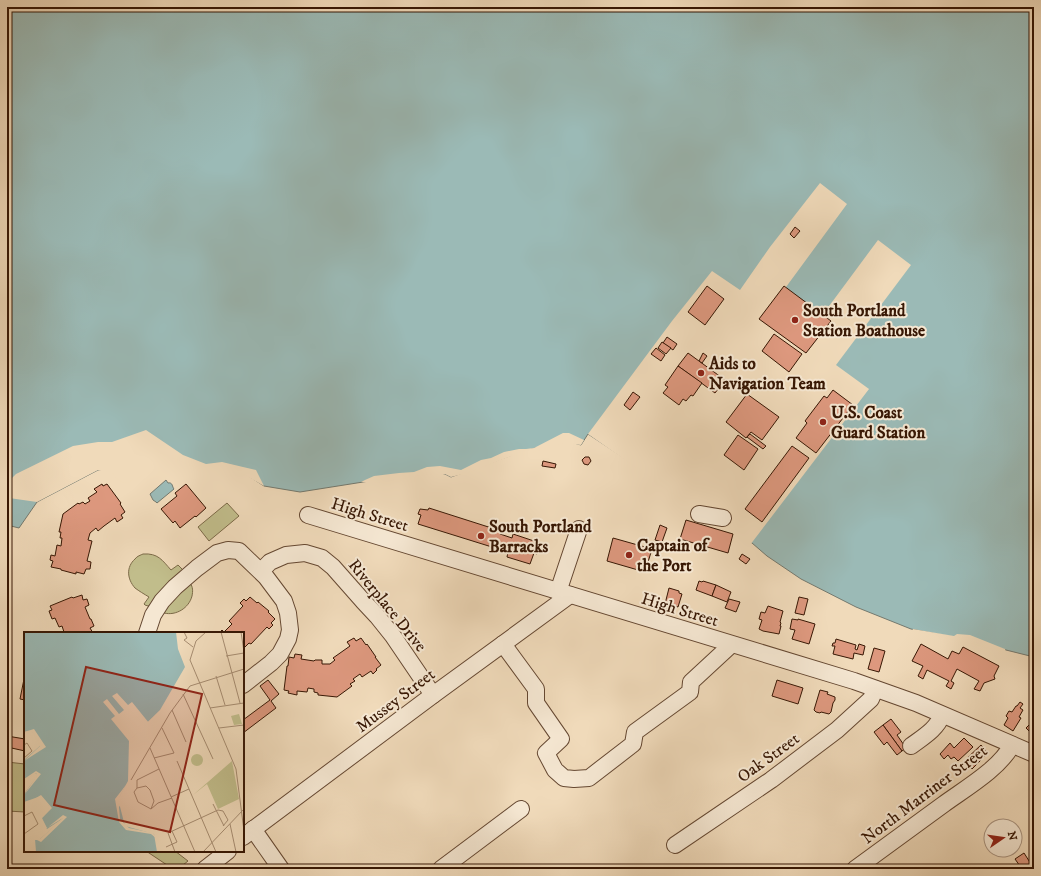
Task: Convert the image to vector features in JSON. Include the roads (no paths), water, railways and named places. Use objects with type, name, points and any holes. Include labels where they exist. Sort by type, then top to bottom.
[{"type":"street","points":[[700,514],[723,518]]},
{"type":"street","name":"High Street","points":[[308,515],[731,645],[854,681],[916,703],[1034,754]]},
{"type":"street","points":[[564,593],[578,529]]},
{"type":"street","points":[[147,632],[153,615],[162,601],[175,587],[217,553],[228,550],[239,551],[261,571],[284,601],[288,613],[290,630],[288,639],[280,654],[271,664],[244,684]]},
{"type":"street","name":"Riverplace Drive","points":[[261,571],[270,562],[286,555],[305,553],[322,558],[333,567],[377,616],[393,636],[433,695]]},
{"type":"street","name":"Mussey Street","points":[[246,833],[503,644],[564,593]]},
{"type":"street","points":[[503,644],[536,689],[536,703],[561,739],[546,753],[556,770],[564,778],[574,779],[589,778],[633,744],[634,732],[690,692],[691,682],[731,645]]},
{"type":"street","name":"Oak Street","points":[[675,845],[771,780],[837,730],[871,699],[875,689]]},
{"type":"street","points":[[911,746],[934,728],[942,715]]},
{"type":"street","name":"North Marriner Street","points":[[855,869],[978,780],[1007,754],[1012,745]]},
{"type":"street","points":[[441,869],[521,809]]},
{"type":"street","points":[[246,833],[281,869]]},
{"type":"street","points":[[205,869],[227,852]]},
{"type":"water","points":[[7,7],[1034,7],[1034,657],[962,639],[911,629],[856,607],[801,579],[767,556],[752,543],[588,434],[581,445],[563,440],[512,455],[451,477],[436,472],[300,492],[264,486],[244,473],[228,468],[202,468],[152,448],[111,468],[98,470],[37,502],[19,528],[7,525]]},
{"type":"water","points":[[166,480],[168,483],[172,484],[174,489],[157,503],[153,500],[150,494]]},
{"type":"place","name":"South Portland Station Boathouse","points":[[795,320]]},
{"type":"place","name":"Aids to Navigation Team","points":[[701,373]]},
{"type":"place","name":"U.S. Coast Guard Station","points":[[823,422]]},
{"type":"place","name":"South Portland Barracks","points":[[481,536]]},
{"type":"place","name":"Captain of the Port","points":[[629,555]]}]
